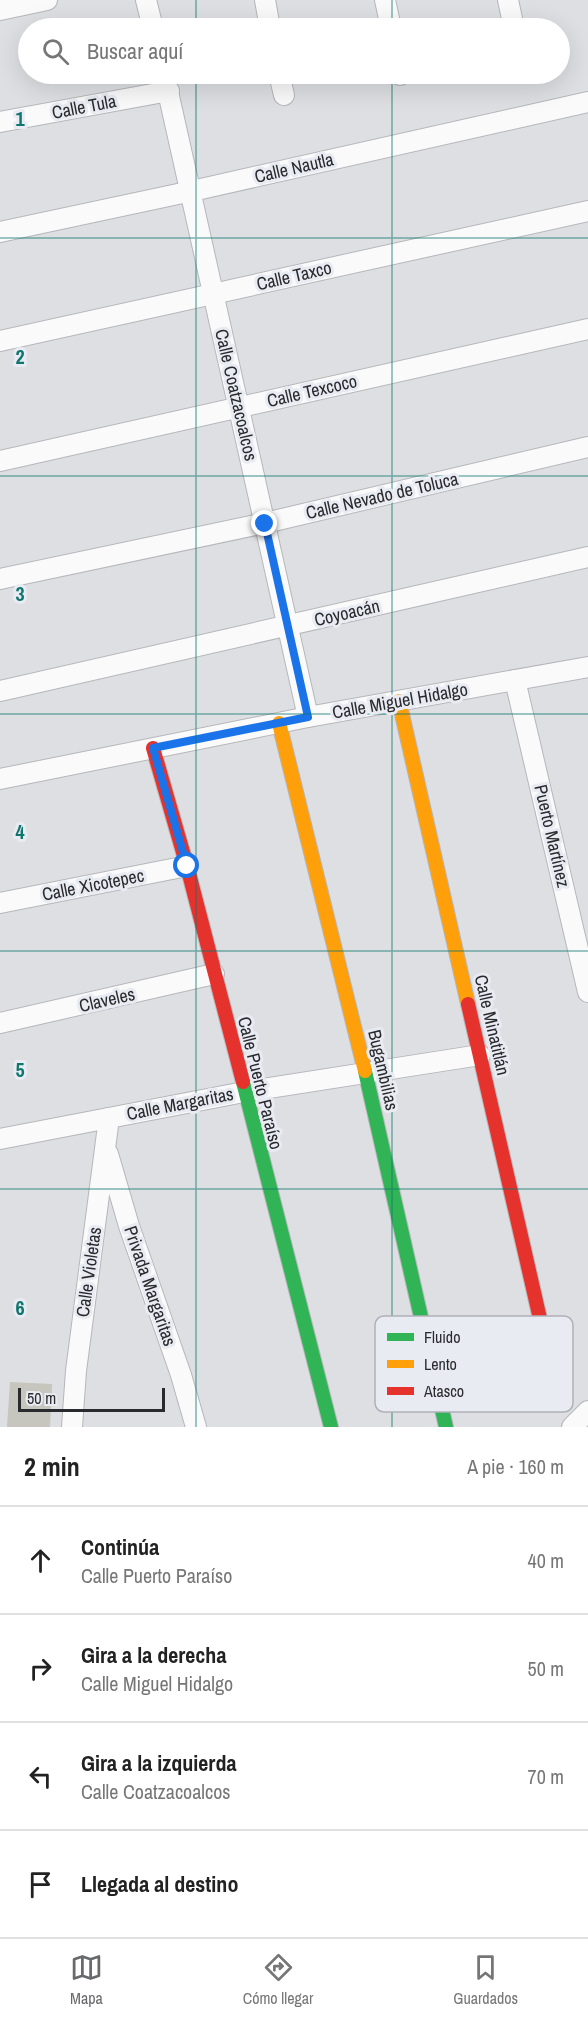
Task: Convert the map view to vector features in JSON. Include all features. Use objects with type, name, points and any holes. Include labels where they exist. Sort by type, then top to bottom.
[{"type":"street","points":[[0,9],[47,0]]},
{"type":"street","points":[[146,0],[150,18]]},
{"type":"street","points":[[265,0],[268,18]]},
{"type":"street","points":[[385,0],[389,18]]},
{"type":"street","points":[[508,0],[512,18]]},
{"type":"street","name":"Calle Tula","points":[[0,122],[158,84]]},
{"type":"street","name":"Calle Coatzacoalcos","points":[[166,84],[308,717]]},
{"type":"street","points":[[281,84],[284,95]]},
{"type":"street","name":"Calle Nautla","points":[[0,232],[588,102]]},
{"type":"street","name":"Calle Taxco","points":[[0,341],[588,211]]},
{"type":"street","name":"Calle Texcoco","points":[[0,461],[588,329]]},
{"type":"street","name":"Calle Nevado de Toluca","points":[[0,579],[265,524],[588,447]]},
{"type":"street","name":"Coyoacán","points":[[0,691],[588,557]]},
{"type":"street","name":"Calle Miguel Hidalgo","points":[[0,779],[308,717],[588,667]]},
{"type":"street","name":"Puerto Martínez","points":[[516,680],[588,992]]},
{"type":"street","name":"Calle Minatitlán","points":[[399,701],[539,1316]]},
{"type":"street","name":"Bugambilias","points":[[279,723],[365,1072],[421,1316]]},
{"type":"street","name":"Calle Puerto Paraíso","points":[[153,748],[187,866],[331,1427]]},
{"type":"street","name":"Calle Xicotepec","points":[[0,903],[187,866]]},
{"type":"street","name":"Claveles","points":[[0,1023],[214,974]]},
{"type":"street","name":"Calle Margaritas","points":[[0,1139],[244,1092],[480,1055]]},
{"type":"street","name":"Calle Violetas","points":[[72,1427],[76,1371],[109,1118]]},
{"type":"street","name":"Privada Margaritas","points":[[106,1145],[129,1226],[181,1375],[196,1427]]},
{"type":"street","points":[[572,1427],[588,1411]]},
{"type":"street","name":"Bugambilias","points":[[443,1412],[446,1427]]},
{"type":"building","points":[[10,1382],[52,1384],[50,1427],[7,1427]]},
{"type":"traffic: fast","points":[[365,1071],[421,1316]]},
{"type":"traffic: fast","points":[[243,1082],[331,1427]]},
{"type":"traffic: fast","points":[[443,1412],[446,1427]]},
{"type":"traffic: slow","points":[[399,701],[468,1004]]},
{"type":"traffic: slow","points":[[279,723],[365,1071]]},
{"type":"traffic: jam","points":[[153,748],[187,866],[243,1082]]},
{"type":"traffic: jam","points":[[468,1004],[539,1316]]},
{"type":"route","points":[[187,866],[153,748],[308,717],[265,524]]}]
